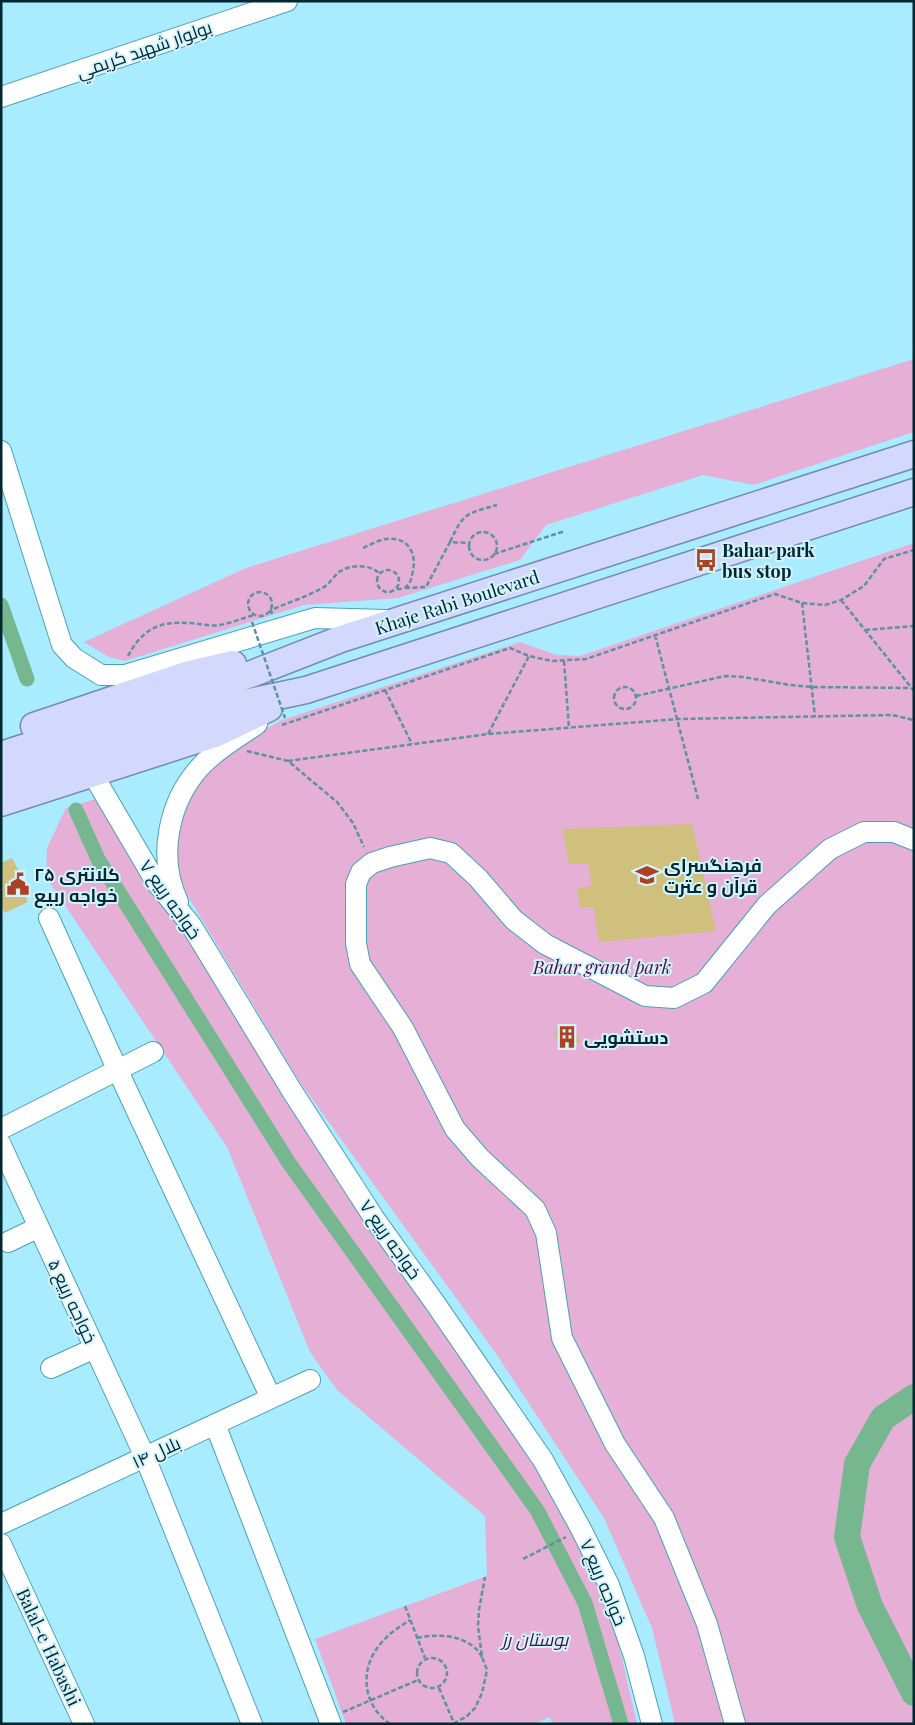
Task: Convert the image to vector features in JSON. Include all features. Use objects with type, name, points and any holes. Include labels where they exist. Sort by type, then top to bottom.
[{"type":"main road","name":"Khaje Rabi Boulevard","points":[[1,755],[254,673],[341,639],[907,454]]},
{"type":"main road","points":[[1,779],[212,710],[306,690],[914,492]]},
{"type":"main road","points":[[1,737],[186,675],[341,639]]},
{"type":"main road","points":[[1,803],[92,772],[215,734],[306,690]]},
{"type":"street","name":"بولوار شهيد كريمي","points":[[1,97],[288,1]]},
{"type":"street","points":[[1,451],[62,645],[74,658],[100,675],[125,675],[315,618],[398,621]]},
{"type":"street","points":[[191,925],[176,897],[171,882],[168,858],[168,835],[176,804],[183,790],[202,765],[226,745],[306,690]]},
{"type":"street","name":"خواجه ربیع ۷","points":[[92,772],[156,882],[191,925],[292,1092],[374,1218],[435,1302],[544,1460],[582,1529],[609,1585],[634,1656],[652,1724]]},
{"type":"street","points":[[735,1724],[707,1624],[664,1518],[615,1444],[562,1338],[546,1233],[535,1209],[480,1158],[456,1128],[403,1028],[360,964],[356,943],[356,884],[362,872],[372,864],[390,857],[430,848],[452,854],[478,878],[514,920],[546,944],[645,996],[674,998],[704,983],[767,906],[830,849],[864,832],[894,832],[914,840]]},
{"type":"street","points":[[49,918],[118,1071],[272,1398]]},
{"type":"street","points":[[1,1129],[153,1052]]},
{"type":"street","name":"خواجه ربیع ۵","points":[[1,1146],[145,1457],[252,1724]]},
{"type":"street","points":[[8,1242],[39,1227]]},
{"type":"street","points":[[51,1368],[95,1348]]},
{"type":"street","name":"بلال ۱۴","points":[[1,1524],[310,1380]]},
{"type":"street","points":[[215,1424],[336,1718]]},
{"type":"street","name":"Balal-e Habashi","points":[[1,1544],[84,1724]]},
{"type":"path","points":[[397,589],[398,575],[389,570],[380,574],[377,583],[383,591],[392,592],[397,589],[426,587],[458,524],[464,517],[498,505]]},
{"type":"path","points":[[494,554],[497,549],[495,538],[486,532],[475,534],[468,543],[470,554],[480,560],[485,560],[494,554],[564,531]]},
{"type":"path","points":[[363,548],[385,539],[402,540],[410,546],[414,555],[415,566],[410,583],[405,588]]},
{"type":"path","points":[[450,542],[468,543]]},
{"type":"path","points":[[279,726],[286,722],[510,648],[529,656],[552,661],[586,659],[775,594],[802,603],[825,605],[841,600],[864,586],[884,559],[914,550]]},
{"type":"path","points":[[125,675],[126,658],[138,638],[152,629],[174,623],[220,625],[254,616],[263,616],[270,610],[324,587],[340,571],[353,567],[375,569],[380,574]]},
{"type":"path","points":[[254,616],[247,603],[252,595],[256,593],[260,592],[269,596],[272,605],[270,610]]},
{"type":"path","points":[[841,600],[912,689]]},
{"type":"path","points":[[802,603],[815,717]]},
{"type":"path","points":[[252,622],[285,718]]},
{"type":"path","points":[[865,630],[914,626]]},
{"type":"path","points":[[655,635],[698,799]]},
{"type":"path","points":[[488,734],[529,656]]},
{"type":"path","points":[[564,661],[569,728]]},
{"type":"path","points":[[636,696],[725,676],[812,687],[912,689]]},
{"type":"path","points":[[620,688],[630,688],[636,696],[637,701],[631,709],[621,708],[614,701],[616,691],[620,688]]},
{"type":"path","points":[[384,690],[412,744]]},
{"type":"path","points":[[226,745],[288,761],[488,734],[678,719],[892,715],[914,720]]},
{"type":"path","points":[[288,761],[337,802],[353,823],[372,864]]},
{"type":"path","points":[[523,1559],[563,1538]]},
{"type":"path","points":[[439,1688],[454,1724],[466,1717],[475,1708],[482,1693],[487,1670],[482,1657],[478,1626],[485,1576]]},
{"type":"path","points":[[405,1606],[425,1659]]},
{"type":"path","points":[[390,1724],[374,1709],[370,1701],[366,1681],[368,1668],[375,1651],[384,1640],[410,1620]]},
{"type":"path","points":[[417,1638],[432,1635],[460,1640],[475,1648],[482,1657]]},
{"type":"path","points":[[438,1658],[447,1667],[447,1679],[439,1688],[427,1689],[418,1680],[417,1668],[425,1659],[438,1658]]},
{"type":"path","points":[[336,1718],[418,1680]]},
{"type":"green space","points":[[914,359],[914,432],[754,485],[703,475],[546,525],[520,560],[398,598],[304,605],[125,661],[109,657],[84,642],[246,568]]},
{"type":"green space","name":"Bahar grand park","points":[[914,543],[914,1724],[675,1724],[652,1628],[604,1518],[495,1352],[299,1081],[183,888],[174,845],[180,806],[210,768],[240,743],[282,720],[520,642],[557,655],[580,656]]},
{"type":"green space","name":"بوستان رز","points":[[96,799],[112,802],[366,1222],[527,1454],[579,1542],[610,1606],[637,1724],[553,1724],[550,1717],[534,1724],[346,1724],[315,1639],[487,1576],[485,1516],[337,1390],[310,1352],[227,1147],[46,877],[47,848],[66,808]]},
{"type":"building","name":"فرهنگسرای قرآن و عترت","points":[[692,824],[716,931],[599,942],[594,907],[580,908],[577,888],[592,886],[588,863],[569,864],[562,829]]},
{"type":"building","points":[[12,858],[21,875],[16,877],[28,902],[5,913],[1,907],[1,863]]},
{"type":"building","name":"دستشویی","points":[[569,1023],[580,1041],[564,1051],[553,1033]]},
{"type":"waterway","points":[[1,605],[27,679]]},
{"type":"waterway","points":[[76,810],[98,859],[289,1163],[537,1510],[585,1603],[621,1724]]},
{"type":"waterway","points":[[914,1397],[883,1418],[857,1464],[847,1537],[870,1606],[914,1693]]},
{"type":"place","name":"Bahar park bus stop","points":[[706,560]]},
{"type":"place","name":"فرهنگسرای قرآن و عترت","points":[[647,875]]},
{"type":"place","name":"کلانتری ٢۵ خواجه ربیع","points":[[18,884]]},
{"type":"place","name":"دستشویی","points":[[567,1037]]}]
